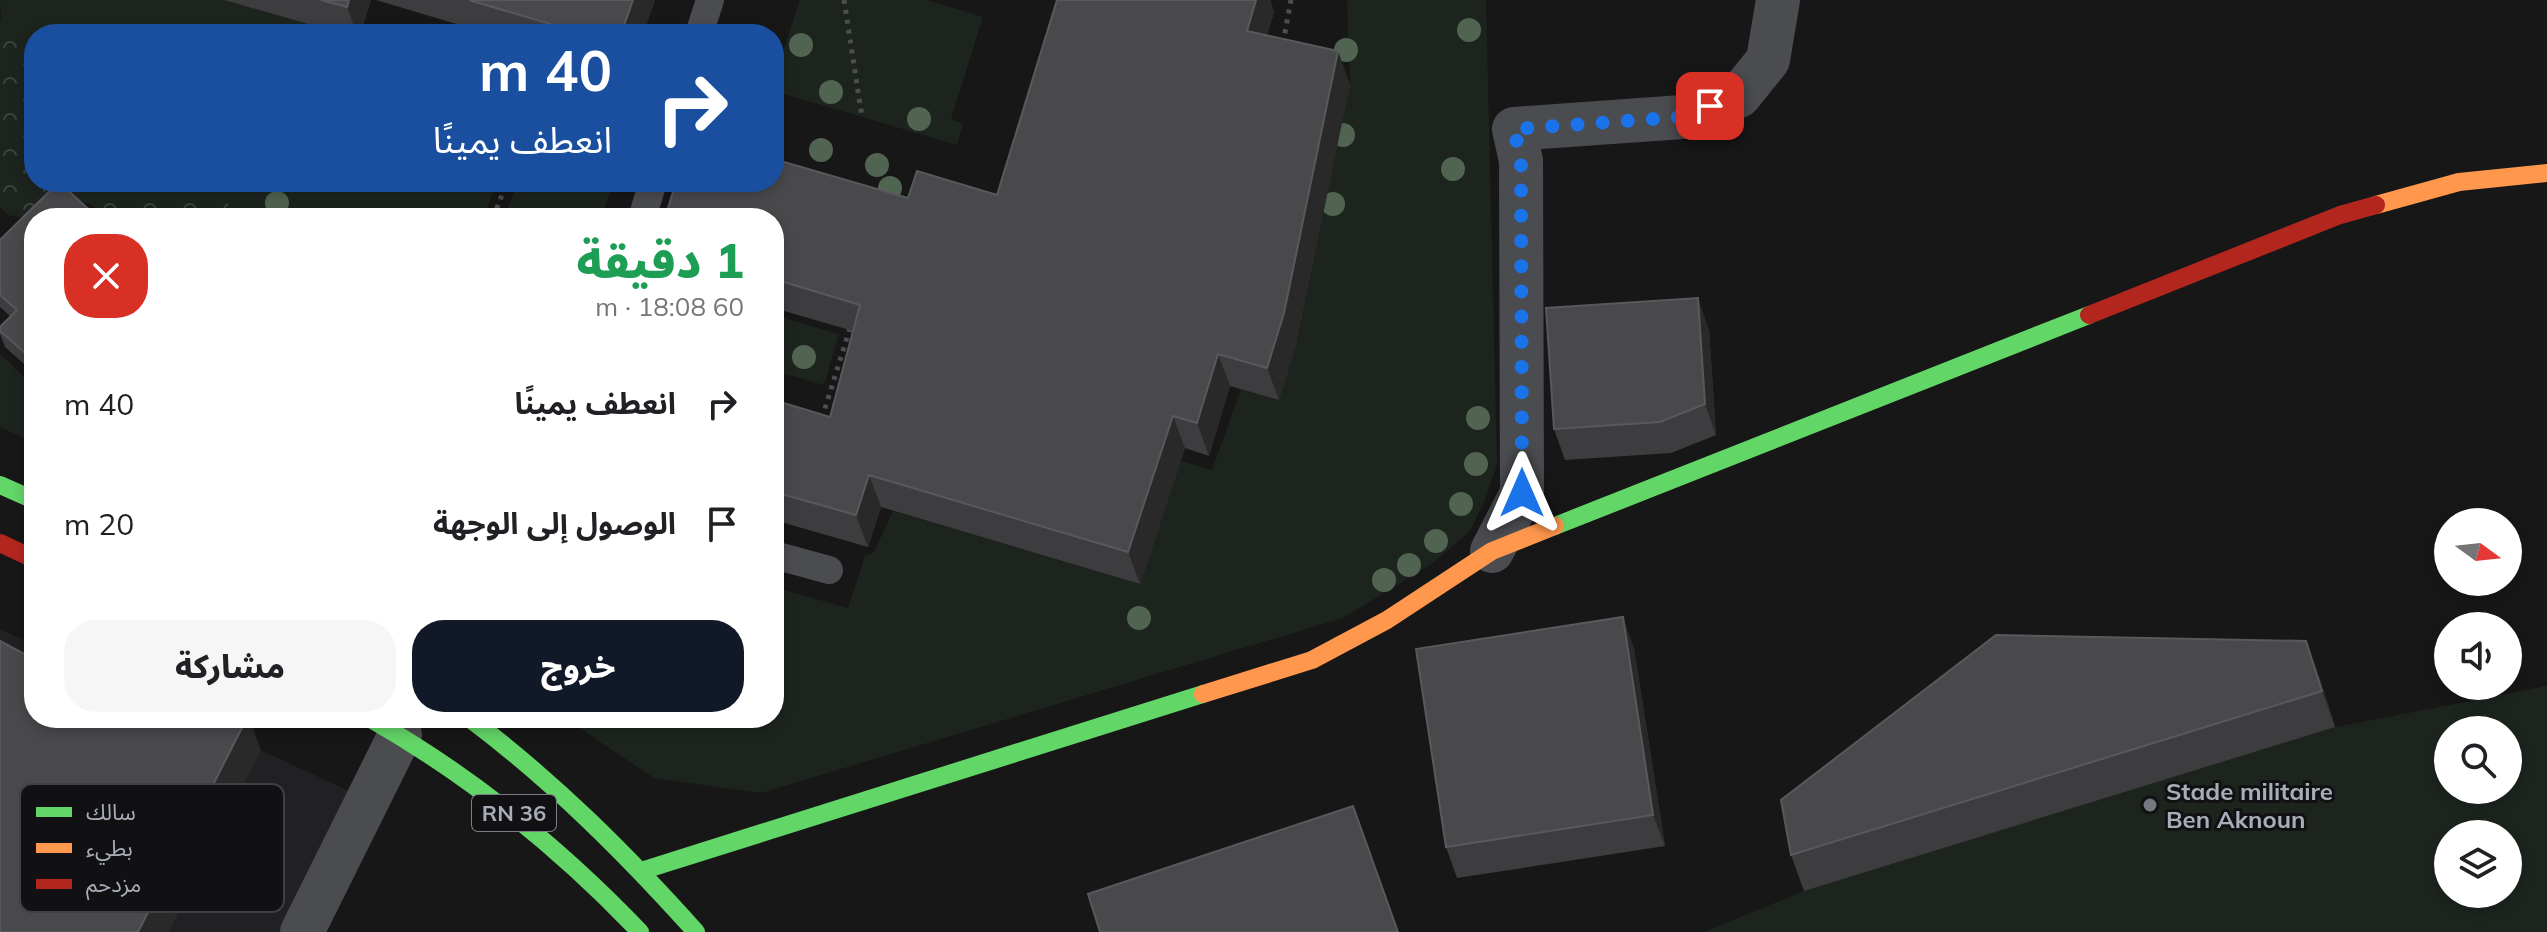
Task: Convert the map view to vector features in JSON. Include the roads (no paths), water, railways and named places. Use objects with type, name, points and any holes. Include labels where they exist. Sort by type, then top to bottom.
[{"type":"street","points":[[1492,551],[1522,493],[1521,161],[1514,129],[1682,117],[1739,96],[1768,60],[1778,0]]},
{"type":"street","points":[[641,871],[1312,660],[1387,620],[1492,551],[2340,215],[2459,182],[2547,173]]},
{"type":"street","points":[[0,485],[24,496]]},
{"type":"street","points":[[0,543],[24,554]]},
{"type":"street","points":[[302,932],[384,728]]},
{"type":"street","name":"RN 36","points":[[388,728],[498,799],[553,845],[640,932]]},
{"type":"street","name":"RN 36","points":[[484,728],[557,789],[641,871],[696,932]]},
{"type":"lane","points":[[702,24],[710,0]]},
{"type":"lane","points":[[784,558],[829,570]]},
{"type":"place","name":"Stade militaire Ben Aknoun","points":[[2150,805]]}]
